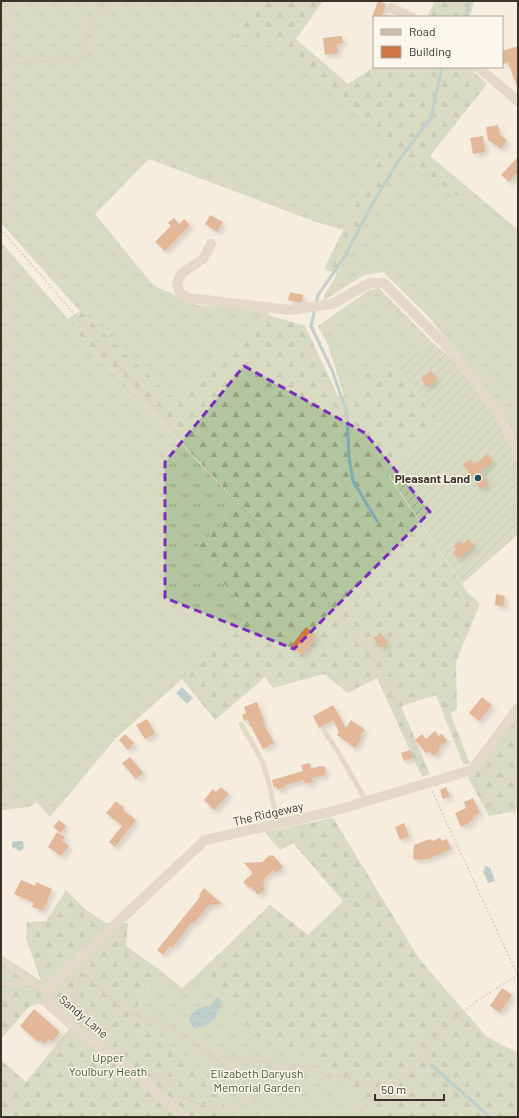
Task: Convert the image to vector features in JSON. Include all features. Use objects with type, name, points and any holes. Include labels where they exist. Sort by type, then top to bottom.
[{"type":"street","points":[[391,8],[409,16]]},
{"type":"street","points":[[479,68],[518,101]]},
{"type":"street","points":[[211,244],[204,258],[181,274],[177,283],[180,293],[189,298],[289,310],[332,304],[370,283],[384,282],[455,355],[500,414],[518,452]]},
{"type":"street","points":[[472,770],[518,708]]},
{"type":"street","name":"The Ridgeway","points":[[47,993],[51,985],[205,840],[277,825],[366,802],[472,770]]},
{"type":"street","name":"Sandy Lane","points":[[47,993],[48,1004],[91,1040],[138,1076],[185,1117]]},
{"type":"lane","points":[[241,724],[264,766],[273,801],[277,825]]},
{"type":"lane","points":[[325,732],[340,755],[366,802]]},
{"type":"lane","points":[[1,961],[47,993]]},
{"type":"lane","points":[[1,984],[34,984]]},
{"type":"path","points":[[1,64],[84,58],[83,39],[105,1]]},
{"type":"path","points":[[1,229],[215,478],[353,629],[380,669],[518,976],[487,994],[459,1014],[431,1043],[410,1071],[355,1117]]},
{"type":"path","points":[[472,770],[505,779],[518,777]]},
{"type":"path","points":[[472,770],[480,795],[494,811],[518,813]]},
{"type":"path","points":[[74,964],[117,1005],[128,1013],[180,1032],[249,1085],[259,1117]]},
{"type":"path","points":[[82,972],[74,1001],[106,1038]]},
{"type":"path","points":[[210,1054],[231,1059],[262,1061],[390,1087]]},
{"type":"path","points":[[140,1065],[158,1078],[171,1080],[178,1096],[202,1105],[228,1107],[239,1117]]},
{"type":"highlighted area","points":[[244,366],[365,433],[430,512],[294,649],[165,598],[165,462]]},
{"type":"green space","points":[[1,1],[254,1],[233,44],[269,43],[337,93],[388,139],[343,230],[316,222],[149,159],[95,214],[153,285],[197,305],[270,311],[268,315],[171,396],[80,311],[1,223]]},
{"type":"green space","points":[[254,1],[323,1],[296,39],[348,84],[373,68],[475,68],[473,71],[487,84],[430,156],[485,202],[459,197],[403,158],[371,209],[348,256],[337,274],[324,269],[388,139],[337,93],[269,43],[232,44]]},
{"type":"green space","points":[[435,1],[474,1],[470,16],[428,16]]},
{"type":"green space","points":[[403,158],[459,197],[485,202],[518,230],[518,444],[481,382],[428,316],[383,272],[364,275],[323,301],[325,294],[348,256],[371,209]]},
{"type":"green space","points":[[1,242],[68,319],[79,335],[241,507],[195,549],[251,616],[116,738],[50,817],[37,802],[29,807],[1,810]]},
{"type":"green space","points":[[379,288],[431,341],[397,368],[364,373],[356,395],[344,396],[328,345],[318,326],[369,290]]},
{"type":"green space","points":[[80,311],[171,396],[268,315],[305,326],[338,396],[356,395],[364,373],[397,368],[441,423],[388,475],[467,592],[480,604],[456,662],[457,709],[450,713],[470,763],[463,764],[436,695],[401,706],[430,774],[422,777],[377,678],[348,693],[324,674],[273,688],[265,677],[215,720],[182,679],[251,616],[195,549],[241,506],[79,335],[68,319]]},
{"type":"green space","points":[[431,341],[457,363],[496,417],[518,464],[518,534],[462,584],[388,474],[441,423],[397,368]]},
{"type":"green space","points":[[518,713],[518,810],[489,816],[468,778]]},
{"type":"green space","points":[[333,818],[420,960],[487,1037],[518,1053],[518,1117],[374,1117],[310,1056],[263,1043],[199,973],[270,905],[308,935],[343,901],[293,843],[280,850],[265,832]]},
{"type":"green space","name":"Upper Youlbury Heath","points":[[66,890],[85,909],[106,923],[128,923],[126,946],[160,970],[132,1016],[191,1062],[224,1098],[225,1117],[1,1117],[1,1060],[26,1082],[69,1029],[44,1005],[38,1004],[29,1007],[1,1039],[1,955],[41,981],[26,938],[27,922],[46,921]]},
{"type":"green space","name":"Elizabeth Daryush Memorial Garden","points":[[160,970],[182,988],[199,973],[263,1043],[310,1056],[373,1116],[225,1117],[224,1097],[191,1062],[132,1016]]},
{"type":"water","points":[[182,687],[193,698],[187,704],[176,693]]},
{"type":"water","points":[[14,841],[23,841],[24,848],[20,851],[12,847],[12,843]]},
{"type":"water","points":[[487,866],[488,868],[490,867],[495,881],[488,883],[483,871],[485,869],[484,867]]},
{"type":"water","points":[[217,997],[220,998],[222,1003],[215,1018],[205,1025],[194,1028],[189,1019],[192,1014],[200,1008],[210,1006]]},
{"type":"building","points":[[378,1],[386,4],[381,16],[372,17]]},
{"type":"building","points":[[342,36],[343,43],[337,44],[338,53],[325,55],[323,38]]},
{"type":"building","points":[[518,46],[517,87],[508,62],[503,64],[503,51]]},
{"type":"building","points":[[498,125],[500,135],[507,140],[501,149],[488,140],[486,127]]},
{"type":"building","points":[[483,136],[485,152],[473,154],[470,138]]},
{"type":"building","points":[[518,157],[518,172],[509,182],[501,175]]},
{"type":"building","points":[[210,215],[223,222],[217,232],[205,224]]},
{"type":"building","points":[[174,218],[179,224],[184,219],[190,225],[165,251],[155,242],[171,226],[168,223]]},
{"type":"building","points":[[290,292],[303,295],[302,302],[288,300]]},
{"type":"building","points":[[432,371],[437,380],[427,387],[421,378]]},
{"type":"building","name":"Pleasant Land","points":[[488,454],[493,462],[481,471],[488,484],[480,489],[463,464],[471,459],[474,464]]},
{"type":"building","points":[[468,539],[474,546],[458,559],[453,552],[456,549],[454,546],[459,541],[463,544]]},
{"type":"building","points":[[496,594],[505,596],[503,607],[495,605]]},
{"type":"building","points":[[306,627],[317,636],[302,655],[291,646]]},
{"type":"building","points":[[381,633],[388,643],[381,648],[373,638]]},
{"type":"building","points":[[482,697],[492,705],[479,721],[469,713]]},
{"type":"building","points":[[257,702],[264,721],[263,722],[274,743],[263,749],[248,720],[244,721],[242,715],[246,713],[244,707]]},
{"type":"building","points":[[333,705],[346,728],[351,720],[365,730],[360,736],[362,738],[355,748],[337,735],[339,732],[333,720],[319,728],[313,716]]},
{"type":"building","points":[[147,719],[155,733],[145,739],[136,725]]},
{"type":"building","points":[[435,731],[439,736],[442,734],[447,741],[438,748],[440,750],[434,756],[430,752],[426,753],[415,740],[422,734],[426,739]]},
{"type":"building","points":[[125,734],[134,743],[128,750],[119,740]]},
{"type":"building","points":[[410,750],[413,758],[404,761],[401,753]]},
{"type":"building","points":[[130,757],[143,773],[136,779],[122,763]]},
{"type":"building","points":[[310,763],[311,769],[320,766],[326,767],[325,775],[312,778],[313,782],[305,784],[304,780],[285,785],[285,787],[277,790],[277,787],[274,788],[272,780],[303,771],[301,765]]},
{"type":"building","points":[[221,787],[229,794],[214,810],[204,800],[213,789],[216,792]]},
{"type":"building","points":[[446,787],[450,796],[443,799],[440,790]]},
{"type":"building","points":[[473,798],[480,813],[473,816],[474,819],[469,822],[470,823],[461,827],[455,813],[466,808],[464,802]]},
{"type":"building","points":[[116,801],[124,808],[123,810],[136,820],[115,847],[109,842],[122,826],[106,813]]},
{"type":"building","points":[[59,820],[66,826],[61,833],[53,827]]},
{"type":"building","points":[[404,823],[409,836],[400,840],[395,827]]},
{"type":"building","points":[[57,832],[65,837],[62,841],[69,846],[61,856],[48,847]]},
{"type":"building","points":[[440,838],[442,841],[447,839],[451,849],[428,859],[414,860],[414,845],[430,839],[433,841]]},
{"type":"building","points":[[270,855],[274,856],[283,867],[276,873],[274,870],[263,880],[265,884],[263,886],[265,889],[258,895],[251,887],[249,888],[243,882],[253,873],[244,863],[262,862]]},
{"type":"building","points":[[21,880],[35,886],[36,882],[52,889],[43,911],[32,907],[34,903],[14,894]]},
{"type":"building","points":[[204,888],[222,904],[209,905],[194,923],[191,923],[173,947],[170,946],[163,955],[157,950],[196,902]]},
{"type":"building","points":[[502,988],[512,995],[500,1013],[490,1006]]},
{"type":"building","points":[[34,1009],[60,1032],[52,1042],[49,1039],[44,1044],[40,1040],[38,1042],[20,1026]]},
{"type":"waterway","points":[[466,16],[470,1]]},
{"type":"waterway","points":[[316,304],[318,295],[345,256],[369,210],[399,160],[431,118],[442,68]]},
{"type":"waterway","points":[[315,309],[311,326],[332,370],[347,413],[349,457],[353,481],[377,521]]},
{"type":"waterway","points":[[431,1065],[490,1117]]},
{"type":"place","name":"Pleasant Land","points":[[478,478]]}]
